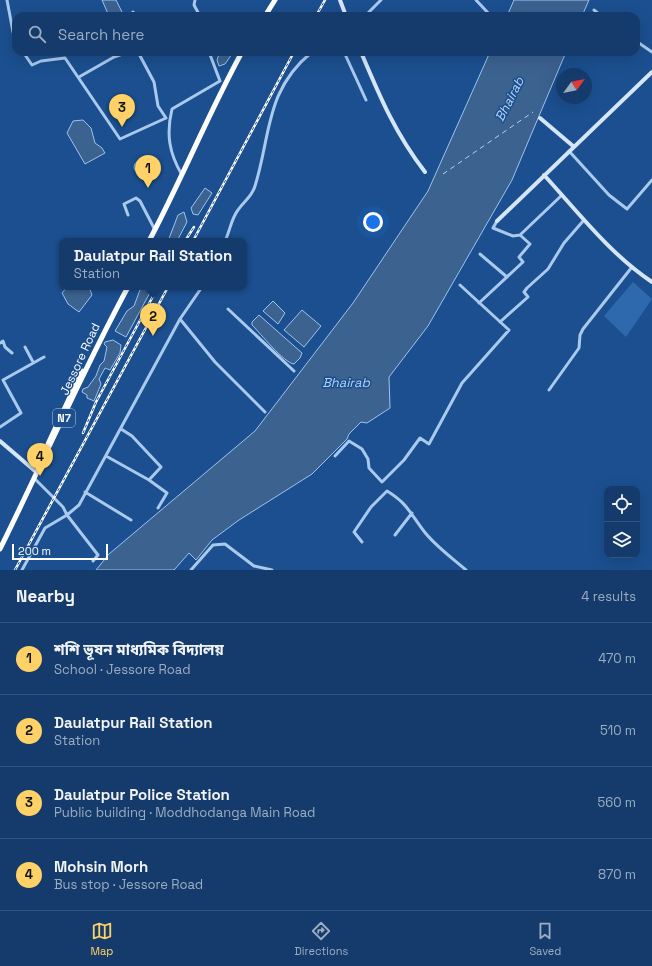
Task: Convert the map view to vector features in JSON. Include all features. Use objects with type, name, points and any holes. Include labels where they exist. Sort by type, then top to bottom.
[{"type":"highway","points":[[264,12],[271,0]]},
{"type":"highway","points":[[267,12],[274,0]]},
{"type":"highway","points":[[151,238],[182,175],[213,106],[240,56]]},
{"type":"highway","points":[[154,238],[184,177],[215,109],[243,56]]},
{"type":"highway","name":"Jessore Road","points":[[0,544],[92,351],[123,290]]},
{"type":"highway","name":"Jessore Road","points":[[0,549],[35,479],[105,330],[126,290]]},
{"type":"main road","points":[[340,0],[344,12]]},
{"type":"main road","points":[[363,56],[386,110],[401,138],[425,172]]},
{"type":"main road","points":[[497,221],[573,146],[652,72]]},
{"type":"main road","points":[[540,118],[573,146]]},
{"type":"main road","points":[[544,175],[584,220],[632,268],[652,282]]},
{"type":"main road","points":[[0,441],[35,471]]},
{"type":"street","points":[[7,0],[12,27]]},
{"type":"street","points":[[195,0],[194,6],[198,12]]},
{"type":"street","points":[[369,12],[381,0]]},
{"type":"street","points":[[476,0],[487,12]]},
{"type":"street","points":[[640,44],[652,52]]},
{"type":"street","points":[[26,56],[32,65],[41,61],[65,58],[120,140],[166,118]]},
{"type":"street","points":[[79,77],[117,56]]},
{"type":"street","points":[[140,56],[154,82],[158,106],[169,121]]},
{"type":"street","points":[[182,175],[169,148],[169,121],[172,109],[220,81],[211,56]]},
{"type":"street","points":[[226,238],[238,210],[250,198],[255,186],[268,124],[278,95],[298,63],[307,56]]},
{"type":"street","points":[[346,56],[366,100]]},
{"type":"street","points":[[569,151],[609,195],[627,209],[652,180]]},
{"type":"street","points":[[497,221],[493,228],[513,236],[520,235],[562,195]]},
{"type":"street","points":[[128,215],[124,204],[136,198],[140,201],[155,230]]},
{"type":"street","points":[[500,322],[528,297],[524,292],[548,269],[564,243],[584,220]]},
{"type":"street","points":[[479,303],[522,262],[519,257],[530,244],[520,235]]},
{"type":"street","points":[[480,254],[507,277]]},
{"type":"street","points":[[549,390],[579,348],[580,335],[583,329],[632,268]]},
{"type":"street","points":[[335,456],[349,441],[362,449],[368,459],[369,468],[382,482],[404,460],[420,438],[430,444],[438,432],[462,383],[509,330],[460,285]]},
{"type":"street","points":[[22,570],[45,528],[67,515],[79,505],[180,319],[200,290]]},
{"type":"street","points":[[228,309],[294,371]]},
{"type":"street","points":[[180,319],[215,362],[264,412]]},
{"type":"street","points":[[0,343],[3,341],[5,347],[12,353]]},
{"type":"street","points":[[25,347],[33,362]]},
{"type":"street","points":[[0,383],[33,362],[44,357]]},
{"type":"street","points":[[0,427],[20,413],[3,380]]},
{"type":"street","points":[[121,429],[132,436],[161,467],[149,480]]},
{"type":"street","points":[[106,456],[149,480],[167,493],[158,508]]},
{"type":"street","points":[[35,479],[63,507],[67,515],[98,555],[93,561]]},
{"type":"street","points":[[362,542],[354,532],[371,507],[386,491],[399,499],[412,513],[422,530],[466,570]]},
{"type":"street","points":[[85,492],[130,520]]},
{"type":"street","points":[[395,536],[412,513]]},
{"type":"street","points":[[191,570],[213,545],[225,544],[254,566],[272,570]]},
{"type":"shaded area","points":[[633,282],[652,299],[626,337],[604,316]]},
{"type":"water","points":[[102,0],[116,0],[122,12],[107,12]]},
{"type":"water","points":[[514,0],[589,0],[584,12],[509,12]]},
{"type":"water","points":[[218,56],[231,56],[225,64],[219,66],[217,60]]},
{"type":"water","name":"Bhairab","points":[[488,56],[564,56],[559,68],[556,68],[556,76],[512,180],[428,326],[389,377],[390,408],[367,423],[361,422],[349,434],[347,439],[312,474],[239,520],[212,540],[196,560],[189,553],[174,570],[96,570],[109,554],[255,431],[353,303],[428,191]]},
{"type":"water","points":[[83,120],[91,128],[95,143],[102,148],[105,153],[85,164],[67,133],[73,121]]},
{"type":"water","points":[[140,161],[144,163],[146,167],[144,171],[140,173],[136,171],[134,167],[136,163]]},
{"type":"water","points":[[205,188],[212,193],[198,215],[193,214],[191,208]]},
{"type":"water","points":[[184,212],[187,222],[179,238],[169,238],[178,215]]},
{"type":"water","points":[[64,290],[90,290],[92,295],[79,312],[68,304],[62,293]]},
{"type":"water","points":[[140,290],[151,290],[126,337],[115,331],[127,311],[134,306]]},
{"type":"water","points":[[273,301],[285,313],[278,324],[263,311]]},
{"type":"water","points":[[302,310],[321,326],[304,347],[284,330]]},
{"type":"water","points":[[259,315],[302,353],[300,358],[294,364],[284,359],[252,325],[252,322]]},
{"type":"water","points":[[113,340],[121,345],[120,353],[110,370],[105,368],[99,379],[101,384],[94,401],[87,398],[87,395],[82,392],[83,389],[88,387],[96,376],[100,365],[104,361],[107,347],[104,344],[105,342]]},
{"type":"ferry route","points":[[443,174],[533,112]]},
{"type":"railway","points":[[318,12],[325,0]]},
{"type":"railway","points":[[195,238],[292,56]]},
{"type":"railway","points":[[187,238],[194,227]]},
{"type":"railway","points":[[83,433],[96,402],[156,290]]},
{"type":"railway","points":[[15,570],[166,290]]},
{"type":"place","name":"Daulatpur Police Station","points":[[122,127]]},
{"type":"place","name":"শশি ভূষন মাধ্যমিক বিদ্যালয়","points":[[148,188]]},
{"type":"place","name":"Daulatpur Rail Station","points":[[153,336]]},
{"type":"place","name":"Mohsin Morh","points":[[40,476]]}]
